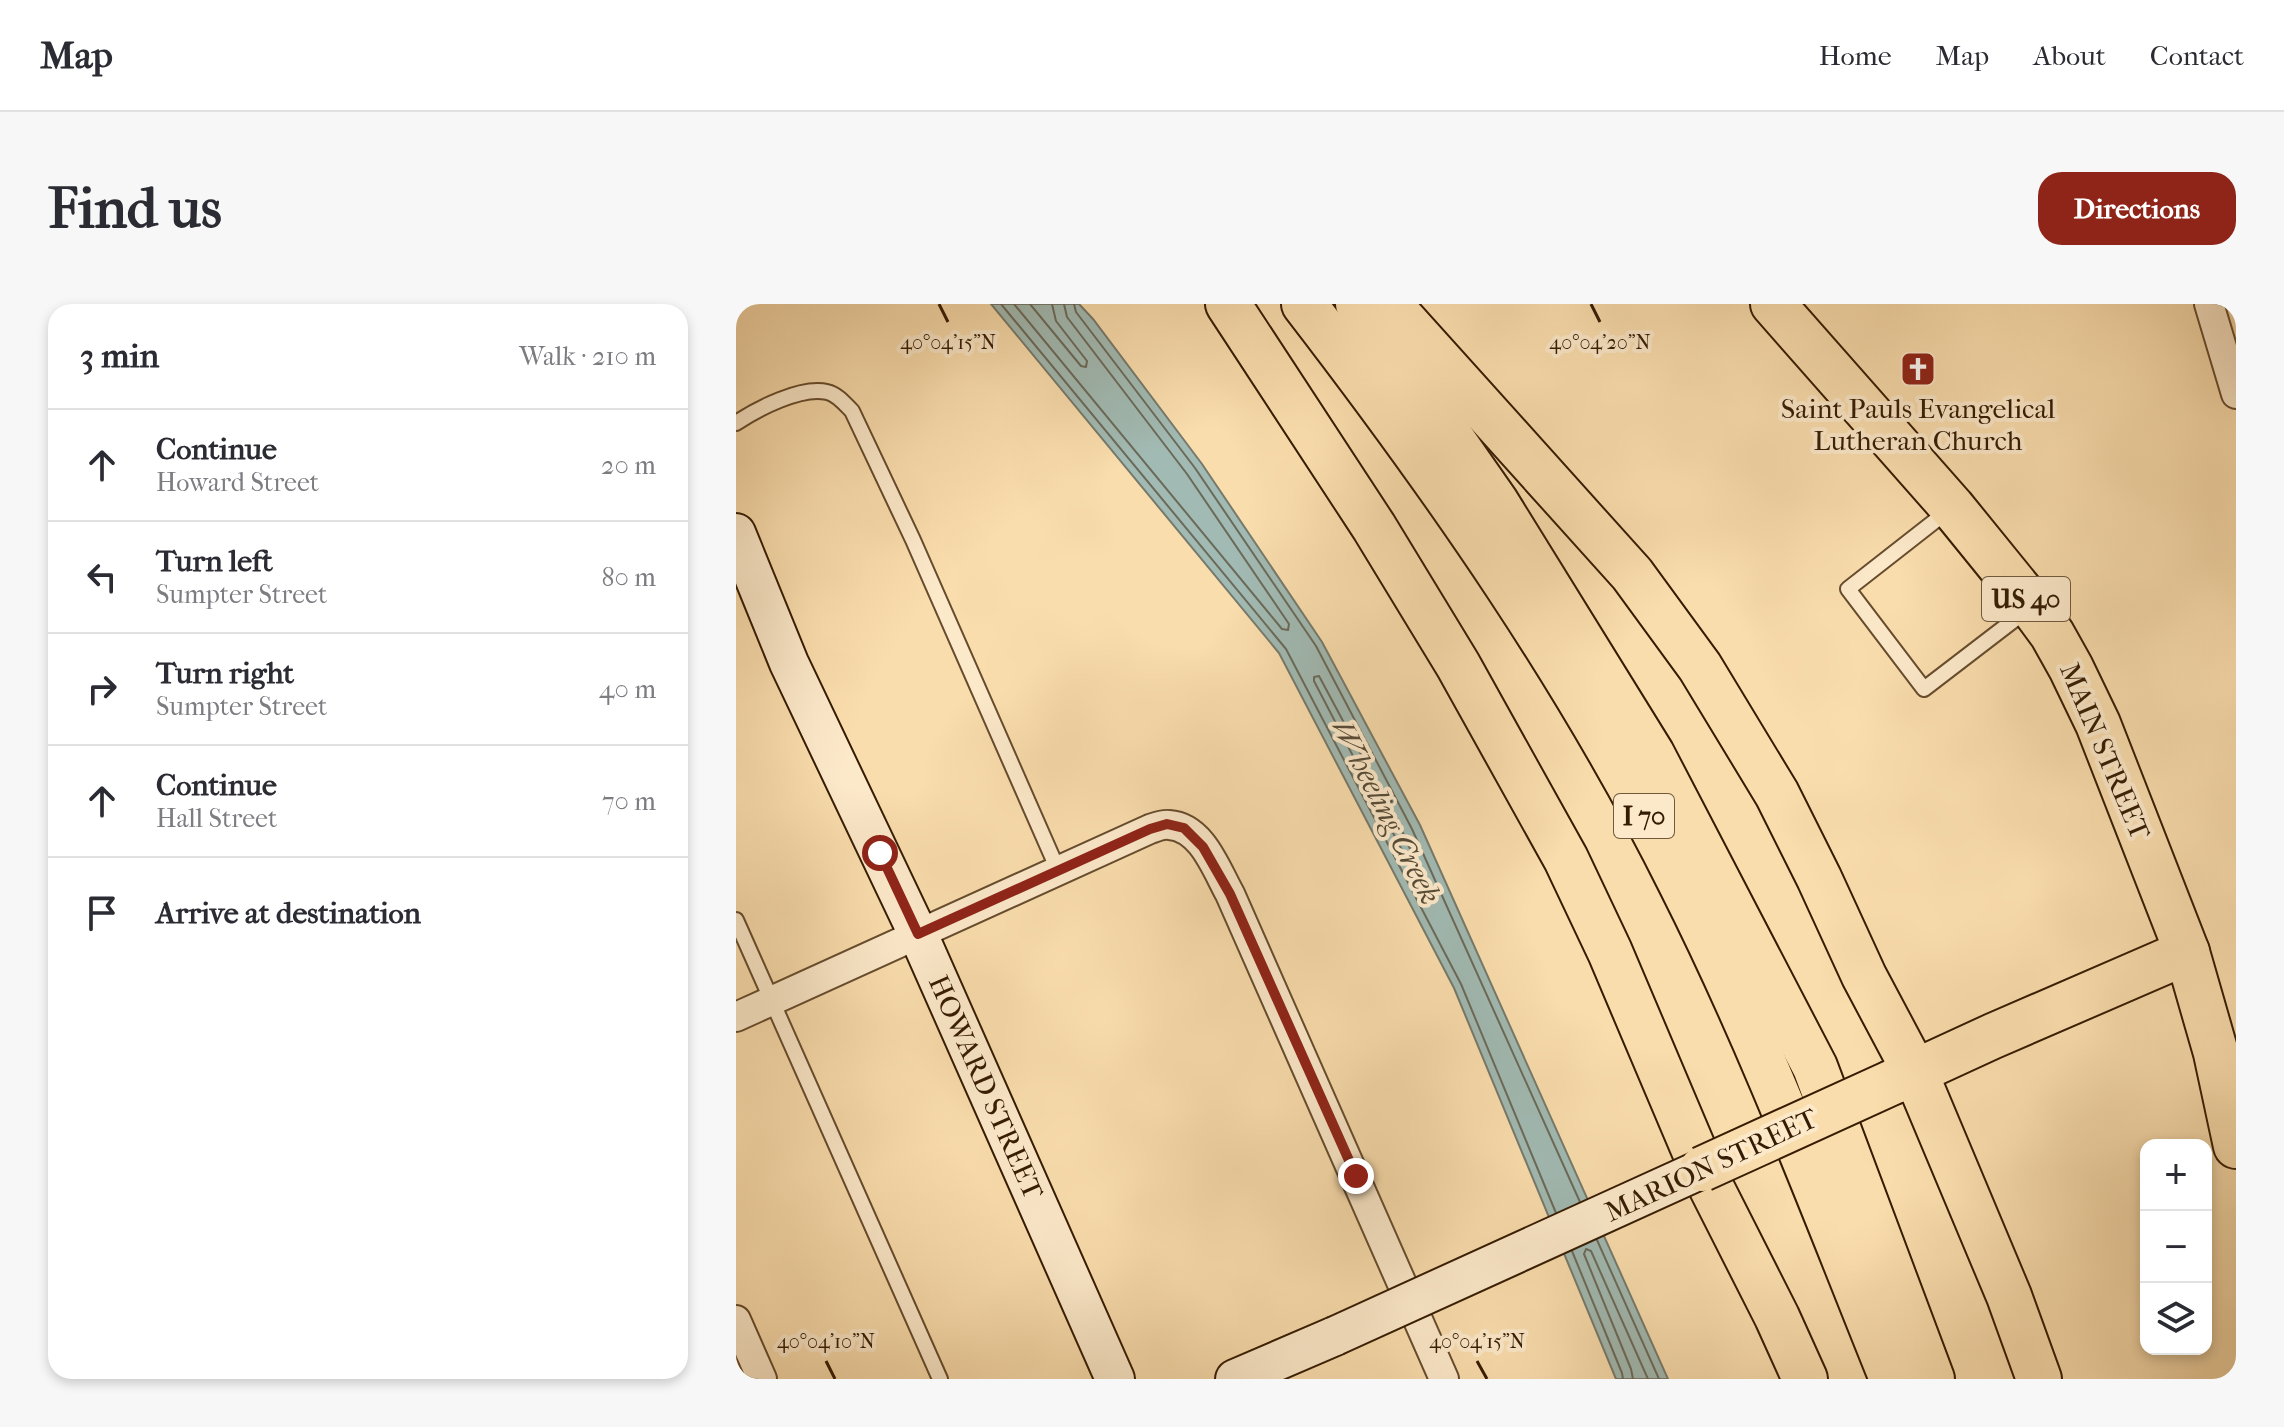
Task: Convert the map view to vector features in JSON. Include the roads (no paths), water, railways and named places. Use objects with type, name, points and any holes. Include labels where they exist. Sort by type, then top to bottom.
[{"type":"main road","points":[[1228,304],[1390,552],[1458,665],[1566,859],[1610,952],[1702,1169],[1805,1379]]},
{"type":"main road","name":"I 70","points":[[1304,304],[1437,482],[1507,585],[1570,686],[1680,881],[1733,992],[1892,1379]]},
{"type":"main road","name":"I 70","points":[[1358,304],[1496,502],[1652,754],[1815,1067],[1932,1379]]},
{"type":"main road","points":[[1389,304],[1622,562],[1700,667],[1777,794],[1864,976],[1904,1077],[2009,1296],[2039,1379]]},
{"type":"main road","name":"MAIN STREET","points":[[1773,304],[1952,507],[2058,645],[2098,724],[2187,952],[2213,1038],[2236,1146]]},
{"type":"main road","name":"MARION STREET","points":[[1702,1169],[2187,952]]},
{"type":"street","points":[[2209,304],[2236,394]]},
{"type":"street","name":"HOWARD STREET","points":[[736,533],[789,663],[918,934],[1115,1379]]},
{"type":"street","points":[[736,1017],[1150,829],[1167,824],[1184,828],[1203,847],[1230,894],[1444,1379]]},
{"type":"street","name":"MARION STREET","points":[[1235,1379],[1702,1169]]},
{"type":"street","points":[[736,1320],[762,1379]]},
{"type":"lane","points":[[736,423],[752,413],[809,391],[828,392],[852,411],[913,540],[1058,870]]},
{"type":"lane","points":[[1952,507],[1848,589],[1924,689],[2031,606]]},
{"type":"lane","points":[[736,920],[940,1379]]},
{"type":"water","name":"Wheeling Creek","points":[[991,304],[1079,304],[1202,464],[1322,642],[1420,825],[1668,1379],[1616,1379],[1454,988],[1279,653]]},
{"type":"place","name":"Saint Pauls Evangelical Lutheran Church","points":[[1918,369]]}]
